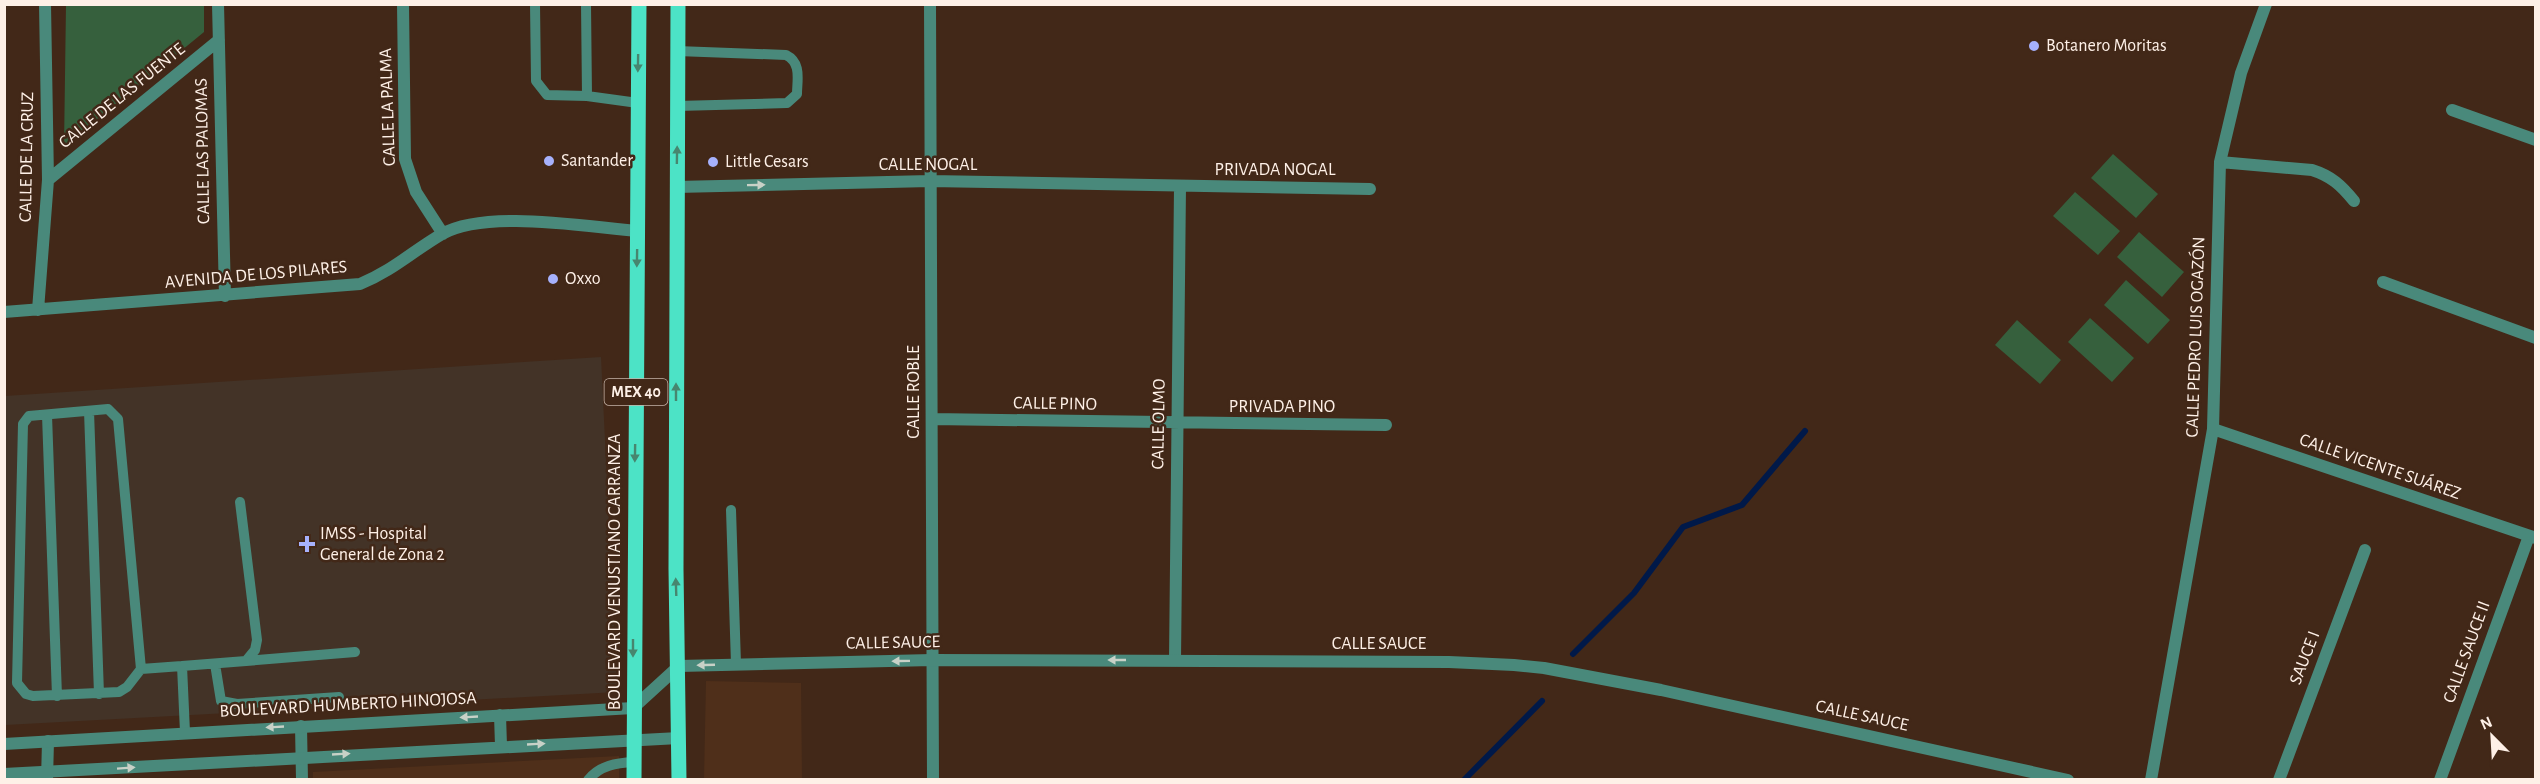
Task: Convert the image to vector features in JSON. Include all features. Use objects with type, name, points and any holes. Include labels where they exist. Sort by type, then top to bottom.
[{"type":"main road","name":"BOULEVARD VENUSTIANO CARRANZA","points":[[634,780],[639,4]]},
{"type":"main road","name":"MEX 40","points":[[678,4],[676,569],[679,780]]},
{"type":"street","name":"CALLE DE LA CRUZ","points":[[38,310],[48,180],[45,4]]},
{"type":"street","name":"CALLE LAS PALOMAS","points":[[218,4],[225,296]]},
{"type":"street","name":"CALLE LA PALMA","points":[[403,4],[405,159],[416,192],[443,234]]},
{"type":"street","name":"CALLE ROBLE","points":[[930,4],[933,780]]},
{"type":"street","name":"CALLE PEDRO LUIS OGAZÓN","points":[[2151,780],[2213,429],[2220,162],[2241,73],[2266,4]]},
{"type":"street","name":"CALLE DE LAS FUENTE","points":[[48,180],[219,40]]},
{"type":"street","points":[[2452,110],[2535,140]]},
{"type":"street","points":[[2220,162],[2319,172],[2338,182],[2354,201]]},
{"type":"street","name":"CALLE NOGAL","points":[[676,187],[930,181],[1180,187]]},
{"type":"street","name":"PRIVADA NOGAL","points":[[1180,187],[1370,189]]},
{"type":"street","name":"CALLE OLMO","points":[[1175,660],[1180,187]]},
{"type":"street","name":"AVENIDA DE LOS PILARES","points":[[4,312],[360,284],[396,267],[443,234],[472,224],[492,222],[638,231]]},
{"type":"street","points":[[2382,282],[2535,338]]},
{"type":"street","name":"CALLE PINO","points":[[932,419],[1177,424]]},
{"type":"street","name":"PRIVADA PINO","points":[[1177,424],[1386,425]]},
{"type":"street","name":"CALLE VICENTE SUÁREZ","points":[[2213,429],[2532,537]]},
{"type":"street","name":"CALLE SAUCE II","points":[[2440,780],[2532,537]]},
{"type":"street","name":"SAUCE I","points":[[2279,780],[2365,550]]},
{"type":"street","name":"CALLE SAUCE","points":[[679,666],[932,660],[1175,660],[1449,662],[1544,668],[1661,690],[2068,780]]},
{"type":"street","points":[[633,708],[679,666]]},
{"type":"street","name":"BOULEVARD HUMBERTO HINOJOSA","points":[[4,744],[633,708]]},
{"type":"street","points":[[500,715],[501,746]]},
{"type":"street","points":[[301,726],[302,780]]},
{"type":"street","points":[[4,774],[47,776],[301,756],[679,738]]},
{"type":"street","points":[[47,776],[48,741]]},
{"type":"lane","points":[[535,4],[536,81],[539,88],[547,95],[587,96],[638,103]]},
{"type":"lane","points":[[586,4],[587,96]]},
{"type":"lane","points":[[677,51],[786,56],[795,62],[797,68],[797,94],[787,103],[677,106]]},
{"type":"lane","points":[[108,409],[118,419],[141,669],[127,687],[119,692],[57,696],[26,694],[17,683],[23,424],[29,416],[89,411],[108,409]]},
{"type":"lane","points":[[89,411],[99,694]]},
{"type":"lane","points":[[47,415],[57,696]]},
{"type":"lane","points":[[240,502],[257,640],[255,650],[246,661]]},
{"type":"lane","points":[[731,510],[736,664]]},
{"type":"lane","points":[[141,669],[355,652]]},
{"type":"lane","points":[[215,663],[221,701],[237,704],[339,697]]},
{"type":"lane","points":[[182,666],[185,732]]},
{"type":"lane","points":[[588,780],[596,772],[615,763],[634,762]]},
{"type":"shaded area","name":"IMSS - Hospital General de Zona 2","points":[[601,357],[617,692],[5,725],[5,396]]},
{"type":"shaded area","points":[[706,681],[801,683],[802,779],[704,779]]},
{"type":"shaded area","points":[[619,756],[619,779],[313,780],[313,772]]},
{"type":"green space","points":[[66,5],[204,5],[204,32],[64,147]]},
{"type":"green space","points":[[2113,154],[2158,194],[2136,218],[2091,178]]},
{"type":"green space","points":[[2075,192],[2120,231],[2098,255],[2053,216]]},
{"type":"green space","points":[[2139,232],[2184,272],[2162,297],[2117,257]]},
{"type":"green space","points":[[2126,280],[2170,320],[2148,344],[2104,305]]},
{"type":"green space","points":[[2090,318],[2134,358],[2112,382],[2068,342]]},
{"type":"green space","points":[[2017,320],[2061,360],[2040,384],[1995,345]]},
{"type":"waterway","points":[[1573,654],[1634,593],[1683,527],[1742,505],[1805,431]]},
{"type":"waterway","points":[[1464,780],[1542,701]]},
{"type":"place","name":"Botanero Moritas","points":[[2034,46]]},
{"type":"place","name":"Santander","points":[[549,161]]},
{"type":"place","name":"Little Cesars","points":[[713,162]]},
{"type":"place","name":"Oxxo","points":[[553,279]]},
{"type":"place","name":"IMSS - Hospital General de Zona 2","points":[[307,544]]}]
